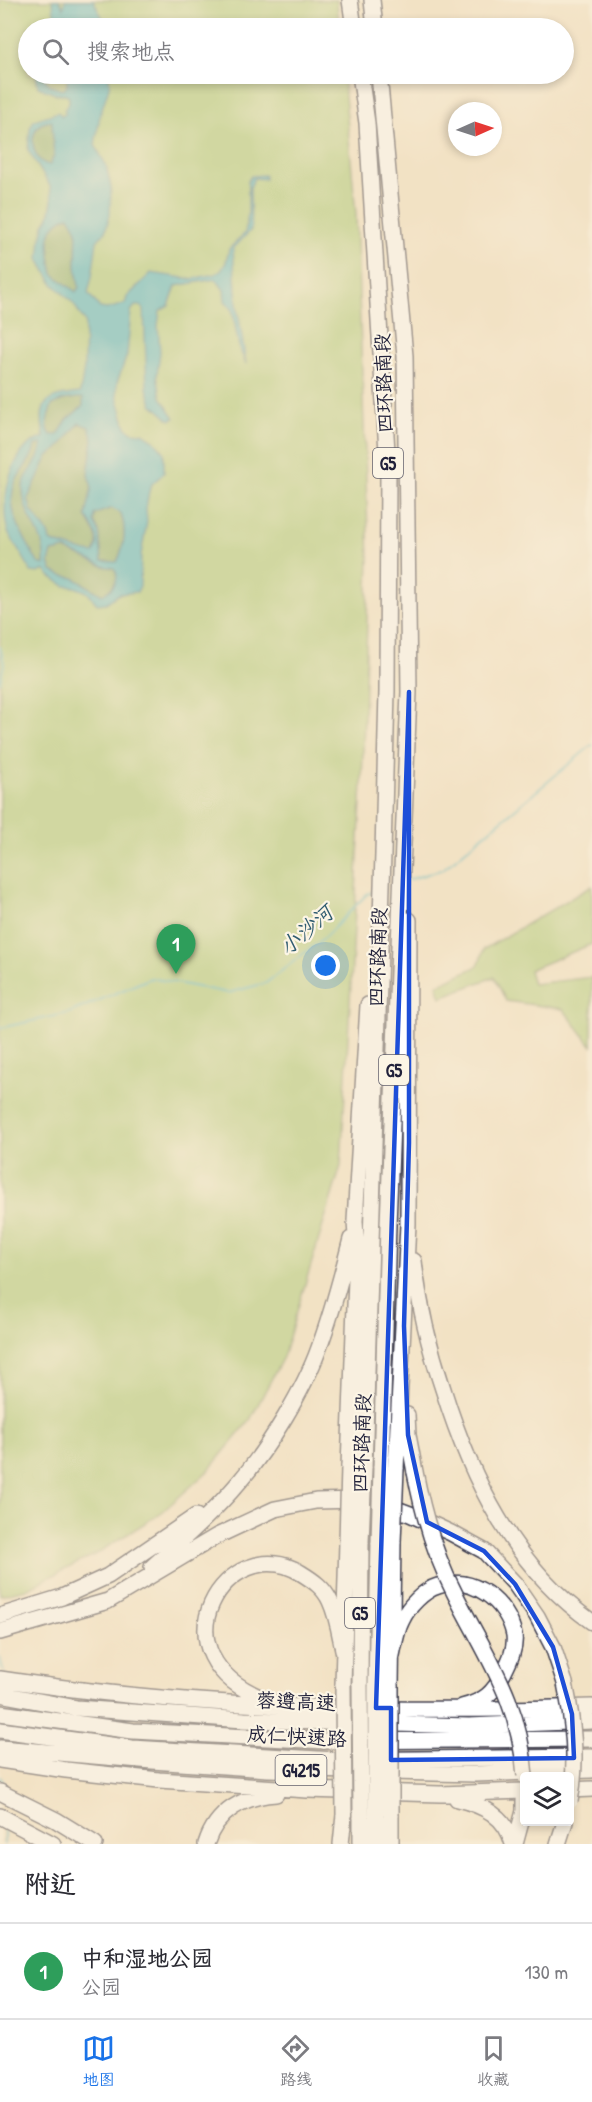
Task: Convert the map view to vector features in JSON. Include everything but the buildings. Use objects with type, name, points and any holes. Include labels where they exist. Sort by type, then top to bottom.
[{"type":"highway","points":[[351,0],[353,18]]},
{"type":"highway","points":[[372,0],[374,18]]},
{"type":"highway","name":"四环路南段","points":[[361,84],[367,123],[388,468],[387,691],[363,1222],[359,1249],[354,1542],[360,1685],[376,1816],[376,1844]]},
{"type":"highway","name":"四环路南段","points":[[380,84],[405,356],[409,692],[407,841],[387,1247],[388,1468],[383,1686]]},
{"type":"highway","points":[[404,910],[408,1224],[416,1284],[428,1341],[455,1428],[478,1484],[496,1518],[551,1588],[592,1622]]},
{"type":"highway","points":[[388,1468],[410,1248]]},
{"type":"highway","points":[[126,1590],[194,1529],[239,1482],[264,1451],[299,1390],[318,1350],[359,1249]]},
{"type":"highway","points":[[404,1326],[408,1436],[421,1503],[439,1559],[454,1593],[511,1704],[523,1748],[525,1772]]},
{"type":"highway","points":[[0,1616],[62,1597],[108,1576],[193,1519],[264,1451]]},
{"type":"highway","points":[[0,1632],[108,1601],[217,1536],[275,1509],[316,1501],[358,1500],[386,1504],[451,1533],[484,1551],[515,1584],[537,1616],[553,1647],[565,1683],[572,1714],[575,1752],[573,1772]]},
{"type":"highway","points":[[343,1844],[344,1654],[354,1542]]},
{"type":"highway","points":[[386,1543],[391,1660]]},
{"type":"highway","points":[[284,1706],[254,1695],[229,1679],[212,1660],[206,1638],[207,1614],[218,1592],[229,1579],[247,1568],[266,1564],[295,1569],[318,1583],[330,1600],[344,1654]]},
{"type":"highway","points":[[391,1844],[376,1816],[383,1686],[401,1620],[418,1599],[438,1586],[463,1584],[482,1590],[496,1601],[508,1615],[514,1636],[512,1657],[495,1690],[477,1703],[454,1709]]},
{"type":"highway","points":[[0,1678],[182,1701],[284,1706],[479,1710],[592,1707]]},
{"type":"highway","name":"蓉遵高速","points":[[0,1694],[76,1708],[130,1713],[327,1724],[469,1726],[592,1721]]},
{"type":"highway","name":"成仁快速路","points":[[0,1713],[133,1731],[314,1741],[592,1739]]},
{"type":"highway","name":"成仁快速路","points":[[7,1731],[132,1748],[335,1760],[592,1757]]},
{"type":"highway","points":[[5,1754],[66,1770],[159,1780],[307,1790],[440,1794],[520,1791]]},
{"type":"highway","name":"G4215","points":[[5,1754],[268,1769],[475,1774],[592,1770]]},
{"type":"highway","points":[[574,1790],[592,1789]]},
{"type":"highway","points":[[206,1844],[210,1831],[227,1810],[244,1800],[264,1794],[307,1790]]},
{"type":"highway","points":[[0,1792],[56,1820],[95,1844]]},
{"type":"highway","points":[[440,1794],[479,1804],[502,1822],[514,1844]]},
{"type":"highway","points":[[0,1816],[53,1844]]},
{"type":"highway","name":"四环路南段","points":[[361,1844],[376,1816]]},
{"type":"highway","points":[[514,1844],[520,1824]]},
{"type":"highway","points":[[558,1844],[563,1826]]},
{"type":"highlighted area","points":[[409,692],[409,1143],[404,1326],[408,1435],[427,1522],[484,1551],[515,1584],[553,1647],[572,1714],[574,1758],[391,1760],[391,1708],[376,1708]]},
{"type":"green space","points":[[0,0],[337,0],[338,18],[18,18],[18,84],[344,84],[356,214],[369,558],[362,783],[341,1166],[283,1357],[250,1420],[208,1471],[161,1513],[96,1554],[26,1589],[0,1595]]},
{"type":"green space","points":[[52,121],[54,156],[50,165],[44,163],[36,155],[33,143],[39,126]]},
{"type":"green space","points":[[69,216],[77,230],[76,266],[79,287],[76,292],[53,274],[49,248],[51,232],[60,220]]},
{"type":"green space","points":[[77,397],[83,398],[83,406],[67,420],[58,436],[51,435],[47,424],[52,405]]},
{"type":"green space","points":[[79,423],[89,427],[93,439],[88,475],[92,487],[86,516],[97,539],[94,553],[50,541],[48,533],[31,510],[28,498],[48,456],[58,449]]},
{"type":"green space","points":[[42,444],[38,461],[23,484],[23,494],[31,521],[40,532],[45,550],[44,565],[38,563],[23,535],[12,504],[15,483],[32,455],[35,445]]},
{"type":"green space","points":[[112,508],[121,514],[124,526],[123,544],[117,562],[102,561],[99,532],[94,522],[95,514]]},
{"type":"green space","points":[[65,549],[103,566],[114,568],[117,576],[112,587],[102,595],[74,578],[52,571],[49,562],[52,552]]},
{"type":"green space","points":[[592,886],[592,944],[529,970],[533,984],[592,977],[592,1046],[563,1009],[506,1001],[494,977],[441,997],[437,985],[478,966],[484,949]]},
{"type":"water","points":[[53,0],[59,0],[64,8],[65,0],[94,0],[102,18],[66,18],[66,15],[58,18],[54,16]]},
{"type":"water","points":[[38,84],[49,84],[63,90],[67,84],[110,84],[100,115],[95,145],[106,165],[111,187],[110,215],[105,232],[97,241],[88,293],[100,308],[107,309],[125,304],[127,297],[151,273],[191,279],[221,271],[229,249],[245,233],[248,213],[248,181],[251,176],[265,175],[265,179],[254,178],[250,188],[251,230],[233,249],[237,303],[246,364],[239,347],[232,309],[225,301],[224,290],[216,279],[176,286],[169,306],[160,311],[158,325],[160,352],[157,375],[161,397],[175,418],[170,420],[152,404],[147,388],[144,310],[140,306],[135,306],[131,311],[127,355],[117,383],[117,396],[126,427],[132,432],[143,433],[154,440],[164,452],[164,473],[152,484],[149,491],[146,508],[147,522],[141,555],[140,586],[137,592],[119,594],[106,603],[97,604],[87,592],[65,586],[44,570],[39,573],[31,572],[8,532],[5,510],[8,486],[15,463],[31,442],[44,437],[42,415],[44,408],[52,399],[59,396],[80,393],[84,368],[85,322],[73,303],[53,284],[39,259],[41,238],[52,201],[50,186],[28,150],[30,128],[34,120],[58,112],[62,116],[66,113],[64,110],[69,103],[69,97],[65,94],[55,94],[38,87]],"holes":[[[52,121],[54,156],[50,165],[44,163],[36,155],[33,137],[38,126]],[[69,216],[77,230],[76,266],[79,287],[76,292],[53,274],[49,240],[60,220]],[[83,398],[83,406],[67,420],[58,435],[51,435],[47,424],[52,405],[63,400]],[[79,423],[89,427],[93,439],[88,475],[92,487],[86,516],[97,539],[94,553],[50,541],[48,533],[31,510],[28,498],[48,456],[58,449]],[[42,444],[41,451],[25,479],[23,491],[27,511],[42,543],[44,565],[38,563],[23,535],[12,504],[15,483],[35,445]],[[112,508],[121,514],[124,539],[117,562],[102,561],[99,532],[94,522],[95,514]],[[65,549],[103,566],[114,568],[116,580],[112,587],[102,595],[74,578],[52,571],[49,562],[52,552]]]},
{"type":"waterway","points":[[0,647],[4,664],[0,682]]},
{"type":"waterway","name":"小沙河","points":[[408,880],[443,869],[592,745]]},
{"type":"waterway","name":"小沙河","points":[[0,1028],[69,1013],[151,978],[228,993],[266,983],[325,937],[367,894],[377,891]]},
{"type":"waterway","name":"小沙河","points":[[0,1658],[4,1674]]},
{"type":"waterway","name":"小沙河","points":[[0,1777],[6,1787]]},
{"type":"waterway","name":"小沙河","points":[[4,1826],[4,1844]]},
{"type":"place","name":"中和湿地公园","points":[[176,974]]}]
